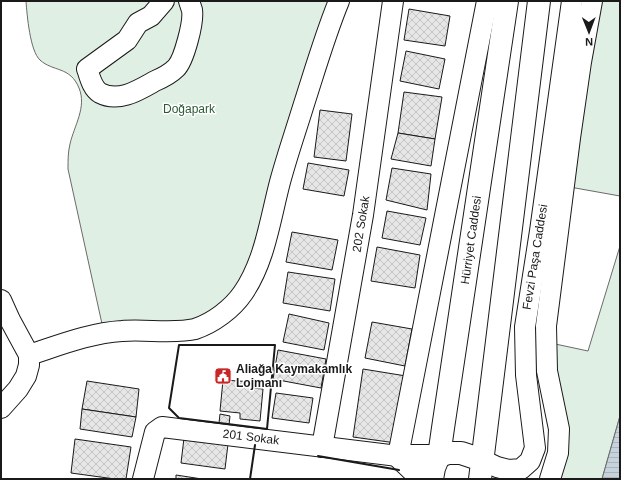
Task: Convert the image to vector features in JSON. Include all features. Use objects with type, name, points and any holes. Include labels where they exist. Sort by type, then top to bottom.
[{"type":"highway","name":"Hürriyet Caddesi","points":[[432,479],[434,468],[439,456],[507,1]]},
{"type":"highway","points":[[481,470],[539,1]]},
{"type":"highway","points":[[398,456],[439,456],[448,453],[461,453],[481,470]]},
{"type":"highway","points":[[398,456],[422,479]]},
{"type":"street","points":[[164,1],[151,16],[138,23],[127,40],[87,69],[94,88],[99,92],[108,96],[133,93],[168,75],[177,68],[186,48],[191,28],[192,11],[189,1]]},
{"type":"street","points":[[29,355],[89,336],[104,333],[194,329],[214,320],[231,307],[243,294],[261,257],[280,181],[328,27],[339,1]]},
{"type":"street","name":"202 Sokak","points":[[322,447],[363,215],[393,1]]},
{"type":"street","points":[[398,456],[487,1]]},
{"type":"street","name":"Fevzi Paşa Caddesi","points":[[481,470],[497,467],[509,470],[521,469],[530,461],[535,448],[526,375],[525,326],[540,231],[572,1]]},
{"type":"street","name":"Fevzi Paşa Caddesi","points":[[550,479],[558,453],[559,429],[547,371],[546,326],[572,123],[592,1]]},
{"type":"street","points":[[1,300],[5,311],[29,355],[29,365],[26,376],[18,389],[1,408]]},
{"type":"street","name":"201 Sokak","points":[[143,479],[155,432],[162,427],[398,456]]},
{"type":"green space","name":"Doğapark","points":[[26,1],[339,1],[261,257],[214,320],[104,333],[68,169],[69,147],[81,109],[81,95],[79,88],[71,76],[61,70],[45,64],[37,55],[31,41]]},
{"type":"green space","points":[[592,1],[620,1],[620,196],[564,186]]},
{"type":"green space","points":[[620,246],[620,416],[602,479],[550,479],[558,453],[546,342],[588,351]]},
{"type":"shaded area","points":[[620,416],[620,479],[602,479]]},
{"type":"building","points":[[409,9],[450,16],[445,46],[404,40]]},
{"type":"building","points":[[406,51],[445,59],[439,89],[400,81]]},
{"type":"building","points":[[404,92],[442,97],[435,139],[398,133]]},
{"type":"building","points":[[320,110],[352,114],[346,161],[314,157]]},
{"type":"building","points":[[398,133],[435,139],[431,166],[391,159]]},
{"type":"building","points":[[308,163],[349,170],[344,196],[303,189]]},
{"type":"building","points":[[392,168],[431,174],[427,210],[386,200]]},
{"type":"building","points":[[387,211],[426,218],[420,245],[382,238]]},
{"type":"building","points":[[292,232],[338,240],[332,270],[286,262]]},
{"type":"building","points":[[377,247],[420,255],[415,288],[371,281]]},
{"type":"building","points":[[288,272],[335,279],[330,311],[283,303]]},
{"type":"building","points":[[289,314],[329,323],[324,350],[283,342]]},
{"type":"building","points":[[372,322],[412,329],[405,366],[365,358]]},
{"type":"building","points":[[278,350],[326,359],[321,388],[273,379]]},
{"type":"building","points":[[363,369],[406,376],[396,443],[353,437]]},
{"type":"building","name":"Aliağa Kaymakamlık Lojmanı","points":[[223,380],[253,382],[252,388],[263,389],[260,421],[240,419],[240,413],[220,411]]},
{"type":"building","points":[[87,381],[139,389],[136,417],[82,409]]},
{"type":"building","points":[[276,393],[313,398],[309,423],[272,418]]},
{"type":"building","points":[[82,409],[136,417],[132,437],[80,429]]},
{"type":"building","points":[[220,414],[230,416],[229,425],[219,423]]},
{"type":"building","points":[[184,438],[228,444],[225,469],[181,463]]},
{"type":"building","points":[[75,439],[131,447],[126,479],[71,473]]},
{"type":"building","points":[[176,475],[202,479],[176,479]]},
{"type":"wall","points":[[179,345],[275,345],[267,429],[179,418],[169,408],[179,345]]},
{"type":"wall","points":[[250,479],[255,445]]},
{"type":"wall","points":[[318,456],[399,470]]},
{"type":"place","name":"Aliağa Kaymakamlık Lojmanı","points":[[223,376]]}]
